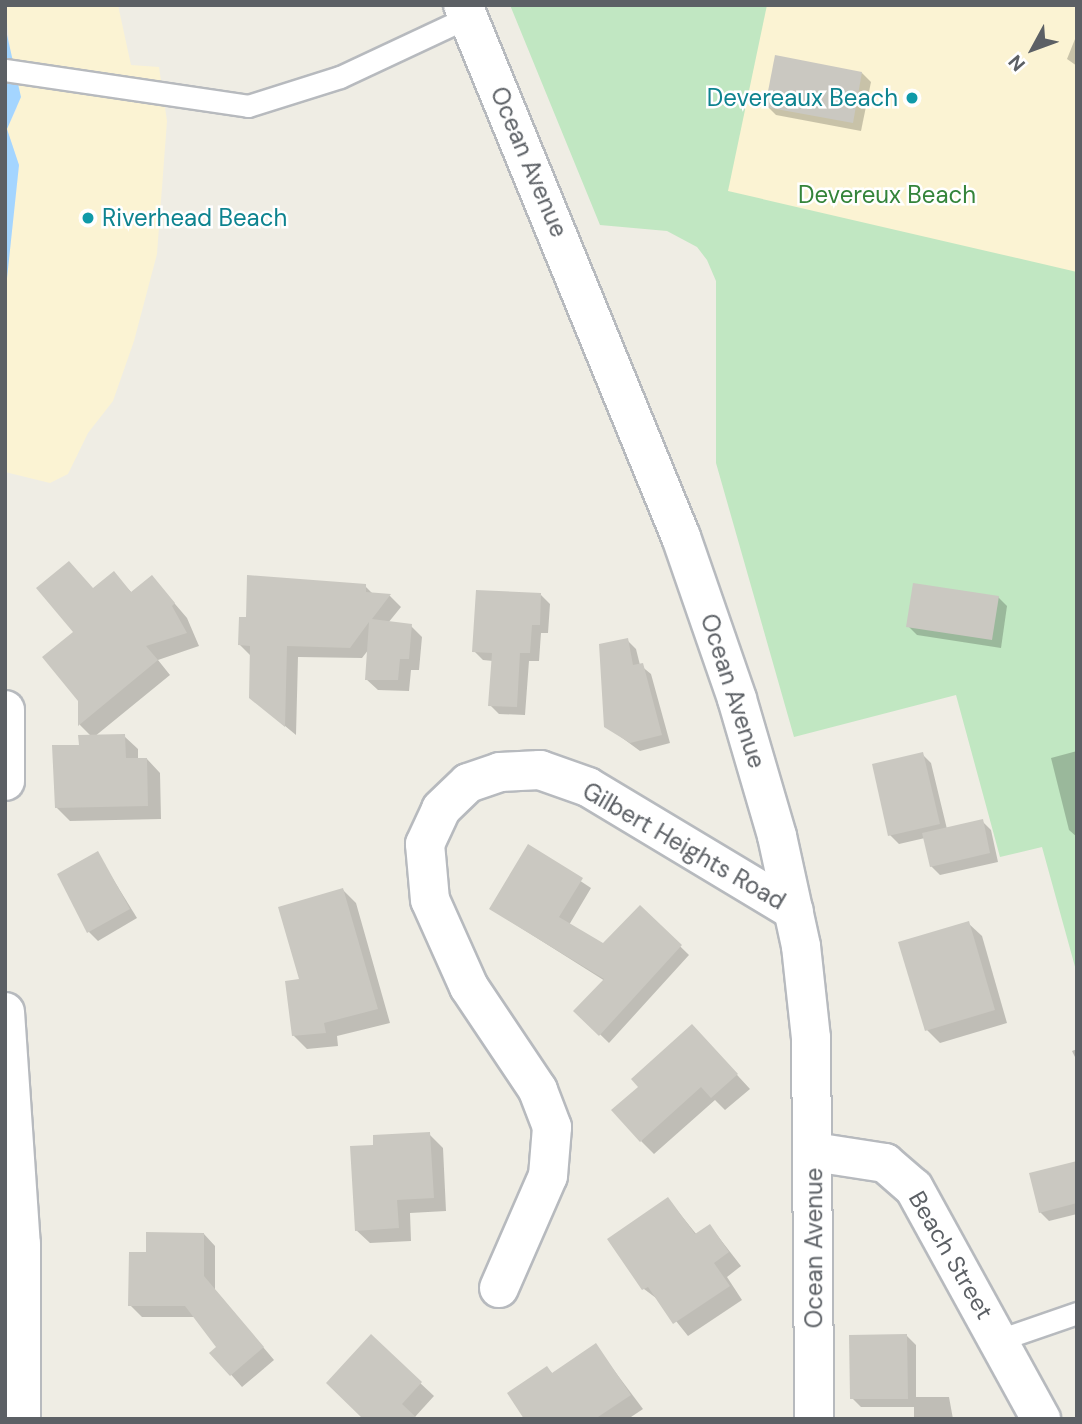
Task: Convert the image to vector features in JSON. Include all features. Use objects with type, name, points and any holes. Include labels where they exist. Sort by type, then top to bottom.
[{"type":"street","name":"Ocean Avenue","points":[[466,11],[681,537],[763,783],[794,911],[808,1003],[814,1152],[814,1419]]},
{"type":"street","points":[[5,710],[5,781]]},
{"type":"street","name":"Gilbert Heights Road","points":[[499,1288],[548,1176],[552,1127],[538,1090],[469,987],[430,900],[425,844],[441,809],[468,783],[500,772],[540,771],[588,787],[794,911]]},
{"type":"street","points":[[5,1012],[22,1247],[22,1419]]},
{"type":"street","name":"Beach Street","points":[[814,1152],[872,1158],[903,1175],[923,1202],[1041,1419]]},
{"type":"lane","points":[[5,70],[247,106],[340,77],[466,11]]},
{"type":"lane","points":[[999,1340],[1077,1313]]},
{"type":"green space","name":"Devereux Beach","points":[[510,5],[1077,5],[1077,974],[1042,847],[1000,857],[956,695],[794,737],[716,463],[716,281],[707,260],[697,247],[667,231],[600,225]]},
{"type":"sand","name":"Riverhead Beach","points":[[5,5],[118,5],[131,65],[159,67],[167,121],[157,254],[134,341],[113,401],[88,433],[68,474],[50,483],[5,472],[5,297],[19,165],[7,129],[17,108]]},
{"type":"sand","name":"Devereaux Beach","points":[[767,5],[1077,5],[1077,272],[728,191]]},
{"type":"water","points":[[5,26],[21,97],[7,129],[19,165],[5,297]]},
{"type":"building","points":[[775,55],[862,72],[853,123],[765,107]]},
{"type":"building","points":[[69,561],[93,588],[114,571],[131,592],[152,575],[175,603],[172,606],[187,633],[146,646],[158,660],[78,726],[78,701],[42,657],[73,632],[36,588]]},
{"type":"building","points":[[247,575],[366,584],[366,592],[391,594],[372,619],[412,624],[409,659],[400,659],[398,680],[365,680],[369,622],[350,648],[287,646],[285,727],[249,698],[250,646],[238,645],[239,617],[246,617]]},
{"type":"building","points":[[913,583],[999,596],[992,640],[906,627]]},
{"type":"building","points":[[476,590],[541,593],[540,625],[532,625],[530,653],[520,653],[517,707],[488,706],[492,653],[472,652]]},
{"type":"building","points":[[628,638],[633,665],[643,663],[662,735],[630,743],[604,727],[599,644]]},
{"type":"building","points":[[125,734],[126,758],[147,758],[148,806],[55,808],[52,745],[79,745],[78,735]]},
{"type":"building","points":[[923,752],[940,824],[888,836],[872,764]]},
{"type":"building","points":[[983,819],[990,853],[930,867],[922,833]]},
{"type":"building","points":[[528,844],[583,878],[559,917],[603,943],[640,905],[682,945],[599,1036],[573,1011],[604,979],[489,909]]},
{"type":"building","points":[[98,851],[130,909],[87,933],[57,874]]},
{"type":"building","points":[[343,888],[378,1009],[324,1023],[326,1033],[292,1036],[285,981],[299,979],[278,907]]},
{"type":"building","points":[[969,921],[995,1010],[925,1031],[898,942]]},
{"type":"building","points":[[692,1024],[738,1074],[711,1098],[701,1087],[640,1142],[611,1110],[638,1087],[631,1079]]},
{"type":"building","points":[[430,1132],[434,1198],[397,1200],[399,1228],[355,1231],[350,1146],[373,1145],[373,1135]]},
{"type":"building","points":[[1077,1161],[1077,1203],[1039,1213],[1029,1173]]},
{"type":"building","points":[[668,1197],[695,1234],[710,1224],[729,1252],[714,1263],[730,1286],[673,1324],[648,1287],[642,1290],[607,1239]]},
{"type":"building","points":[[146,1232],[204,1233],[204,1276],[264,1347],[230,1376],[209,1353],[216,1347],[185,1306],[128,1306],[129,1252],[146,1252]]},
{"type":"building","points":[[371,1334],[422,1382],[402,1404],[418,1419],[363,1419],[326,1383]]},
{"type":"building","points":[[907,1334],[908,1399],[850,1399],[849,1335]]},
{"type":"building","points":[[596,1343],[631,1395],[595,1419],[524,1419],[507,1393],[547,1366],[552,1373]]},
{"type":"place","name":"Devereaux Beach","points":[[912,98]]},
{"type":"place","name":"Riverhead Beach","points":[[88,218]]}]
